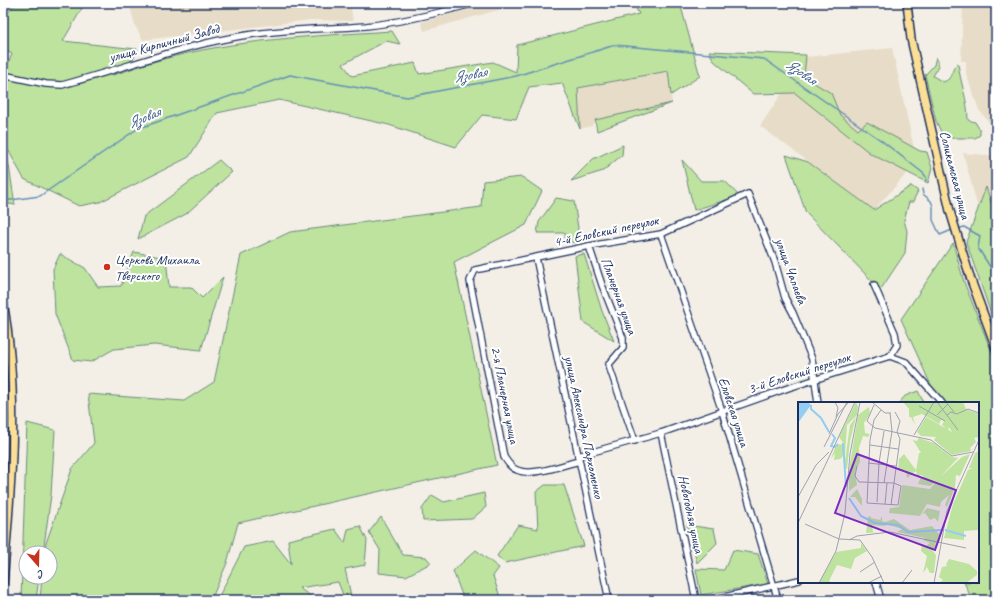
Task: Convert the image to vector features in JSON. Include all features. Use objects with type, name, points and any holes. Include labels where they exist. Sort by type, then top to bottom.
[{"type":"main road","name":"Соликамская улица","points":[[907,3],[911,39],[950,211],[961,250],[996,348]]},
{"type":"main road","points":[[3,302],[12,381],[12,479],[3,583]]},
{"type":"street","name":"улица Кирпичный Завод","points":[[3,75],[46,84],[62,84],[202,43],[255,34],[367,26],[395,22],[427,16],[475,3]]},
{"type":"street","name":"4-й Еловский переулок","points":[[470,281],[474,270],[589,246],[661,234],[748,194]]},
{"type":"street","name":"улица Чапаева","points":[[748,194],[775,262],[785,298],[800,328],[812,359],[818,402]]},
{"type":"street","name":"Еловская улица","points":[[661,234],[722,412],[778,600]]},
{"type":"street","name":"Планерная улица","points":[[589,246],[602,285],[623,338],[624,348],[609,364],[635,441]]},
{"type":"street","name":"улица Александра Пархоменко","points":[[536,258],[609,600]]},
{"type":"street","name":"2-я Планерная улица","points":[[470,281],[504,458],[510,466],[517,470],[526,472],[545,470],[578,459]]},
{"type":"street","points":[[874,285],[895,333],[897,345],[890,356],[906,362],[941,402]]},
{"type":"street","name":"3-й Еловский переулок","points":[[578,459],[661,433],[814,380],[890,356]]},
{"type":"street","name":"Новогодняя улица","points":[[661,433],[696,600]]},
{"type":"street","points":[[711,600],[798,580]]},
{"type":"street","points":[[876,583],[881,600]]},
{"type":"shaded area","points":[[129,3],[350,3],[353,21],[311,20],[143,40],[135,26]]},
{"type":"shaded area","points":[[491,3],[523,3],[424,31],[421,22]]},
{"type":"shaded area","points":[[963,3],[996,3],[996,131],[979,110],[966,74],[966,61],[961,61]]},
{"type":"shaded area","points":[[892,48],[917,162],[874,210],[760,126],[806,57]]},
{"type":"shaded area","points":[[668,71],[672,103],[595,120],[592,126],[580,129],[578,88]]},
{"type":"shaded area","points":[[963,153],[996,156],[996,275]]},
{"type":"green space","points":[[16,3],[85,3],[63,41],[137,49],[134,58],[113,75],[160,60],[217,47],[275,40],[392,31],[400,44],[386,41],[343,64],[352,76],[415,63],[419,74],[493,62],[516,72],[517,45],[639,14],[633,3],[680,3],[700,76],[671,95],[668,71],[578,88],[580,129],[562,83],[529,87],[516,119],[482,115],[456,147],[389,125],[279,100],[217,113],[189,157],[100,202],[79,206],[24,179],[6,146],[15,205],[4,203],[3,197],[3,76],[12,54],[3,49],[3,17]]},
{"type":"green space","points":[[709,51],[806,55],[804,77],[831,93],[840,115],[858,130],[867,122],[920,151],[927,152],[932,168],[928,183],[871,154],[795,93],[753,94],[714,61]]},
{"type":"green space","points":[[936,57],[939,66],[933,76],[943,82],[949,79],[958,63],[967,105],[968,120],[975,122],[980,130],[980,135],[975,138],[951,138],[941,132],[936,121],[925,75],[934,65]]},
{"type":"green space","points":[[672,103],[597,131],[595,120]]},
{"type":"green space","points":[[623,145],[622,155],[603,171],[571,181],[593,159]]},
{"type":"green space","points":[[786,155],[808,162],[874,210],[911,186],[918,191],[914,202],[909,202],[904,220],[907,231],[905,253],[881,289],[806,213]]},
{"type":"green space","points":[[219,160],[232,172],[186,214],[138,239],[144,216]]},
{"type":"green space","points":[[682,160],[701,181],[725,181],[739,196],[694,210]]},
{"type":"green space","points":[[522,177],[542,191],[526,225],[454,262],[497,465],[238,523],[227,563],[211,600],[40,600],[41,585],[58,585],[58,545],[45,545],[72,469],[94,443],[88,394],[184,401],[214,382],[241,255],[290,232],[481,207],[483,181]]},
{"type":"green space","points":[[986,187],[996,217],[996,328],[966,242]]},
{"type":"green space","points":[[556,198],[574,201],[578,228],[576,242],[565,243],[565,233],[537,233],[539,222]]},
{"type":"green space","points":[[953,243],[964,282],[996,363],[996,600],[972,600],[964,583],[979,583],[979,402],[939,402],[901,319]]},
{"type":"green space","points":[[134,252],[166,258],[169,287],[191,287],[202,298],[223,277],[201,350],[154,345],[114,349],[91,362],[73,360],[55,314],[53,269],[60,254],[85,268],[98,287],[121,286]]},
{"type":"green space","points":[[584,254],[602,311],[614,341],[583,322],[575,256]]},
{"type":"green space","points":[[918,391],[924,402],[900,402],[905,396]]},
{"type":"green space","points":[[27,423],[55,430],[51,495],[44,545],[23,545]]},
{"type":"green space","points":[[545,485],[564,485],[584,546],[505,563],[497,556],[518,525],[538,529],[536,492]]},
{"type":"green space","points":[[484,493],[486,507],[472,519],[423,521],[422,509],[432,495],[444,502]]},
{"type":"green space","points":[[381,517],[403,555],[426,557],[431,563],[406,576],[379,573],[380,550],[369,532]]},
{"type":"green space","points":[[687,525],[714,529],[717,543],[697,563]]},
{"type":"green space","points":[[360,526],[367,540],[365,565],[345,569],[352,600],[345,600],[338,582],[299,588],[316,600],[217,600],[244,547],[273,541],[291,564],[288,540],[335,529],[345,543],[348,529]]},
{"type":"green space","points":[[476,550],[499,568],[493,576],[501,600],[447,600],[462,595],[453,571]]},
{"type":"green space","points":[[733,550],[758,554],[768,584],[701,595],[696,569],[724,570]]},
{"type":"green space","points":[[22,585],[38,585],[36,600],[21,600]]},
{"type":"waterway","name":"Язовая","points":[[3,201],[40,196],[137,129],[290,75],[407,97],[516,76],[615,45],[764,59],[882,141],[923,173],[926,177],[926,181]]},
{"type":"waterway","name":"Язовая","points":[[922,189],[923,194],[931,201],[933,206],[933,220],[940,235],[952,230]]},
{"type":"waterway","name":"Язовая","points":[[958,229],[964,227],[980,236],[978,248],[996,276]]},
{"type":"place","name":"Церковь Михаила Тверского","points":[[107,267]]}]
